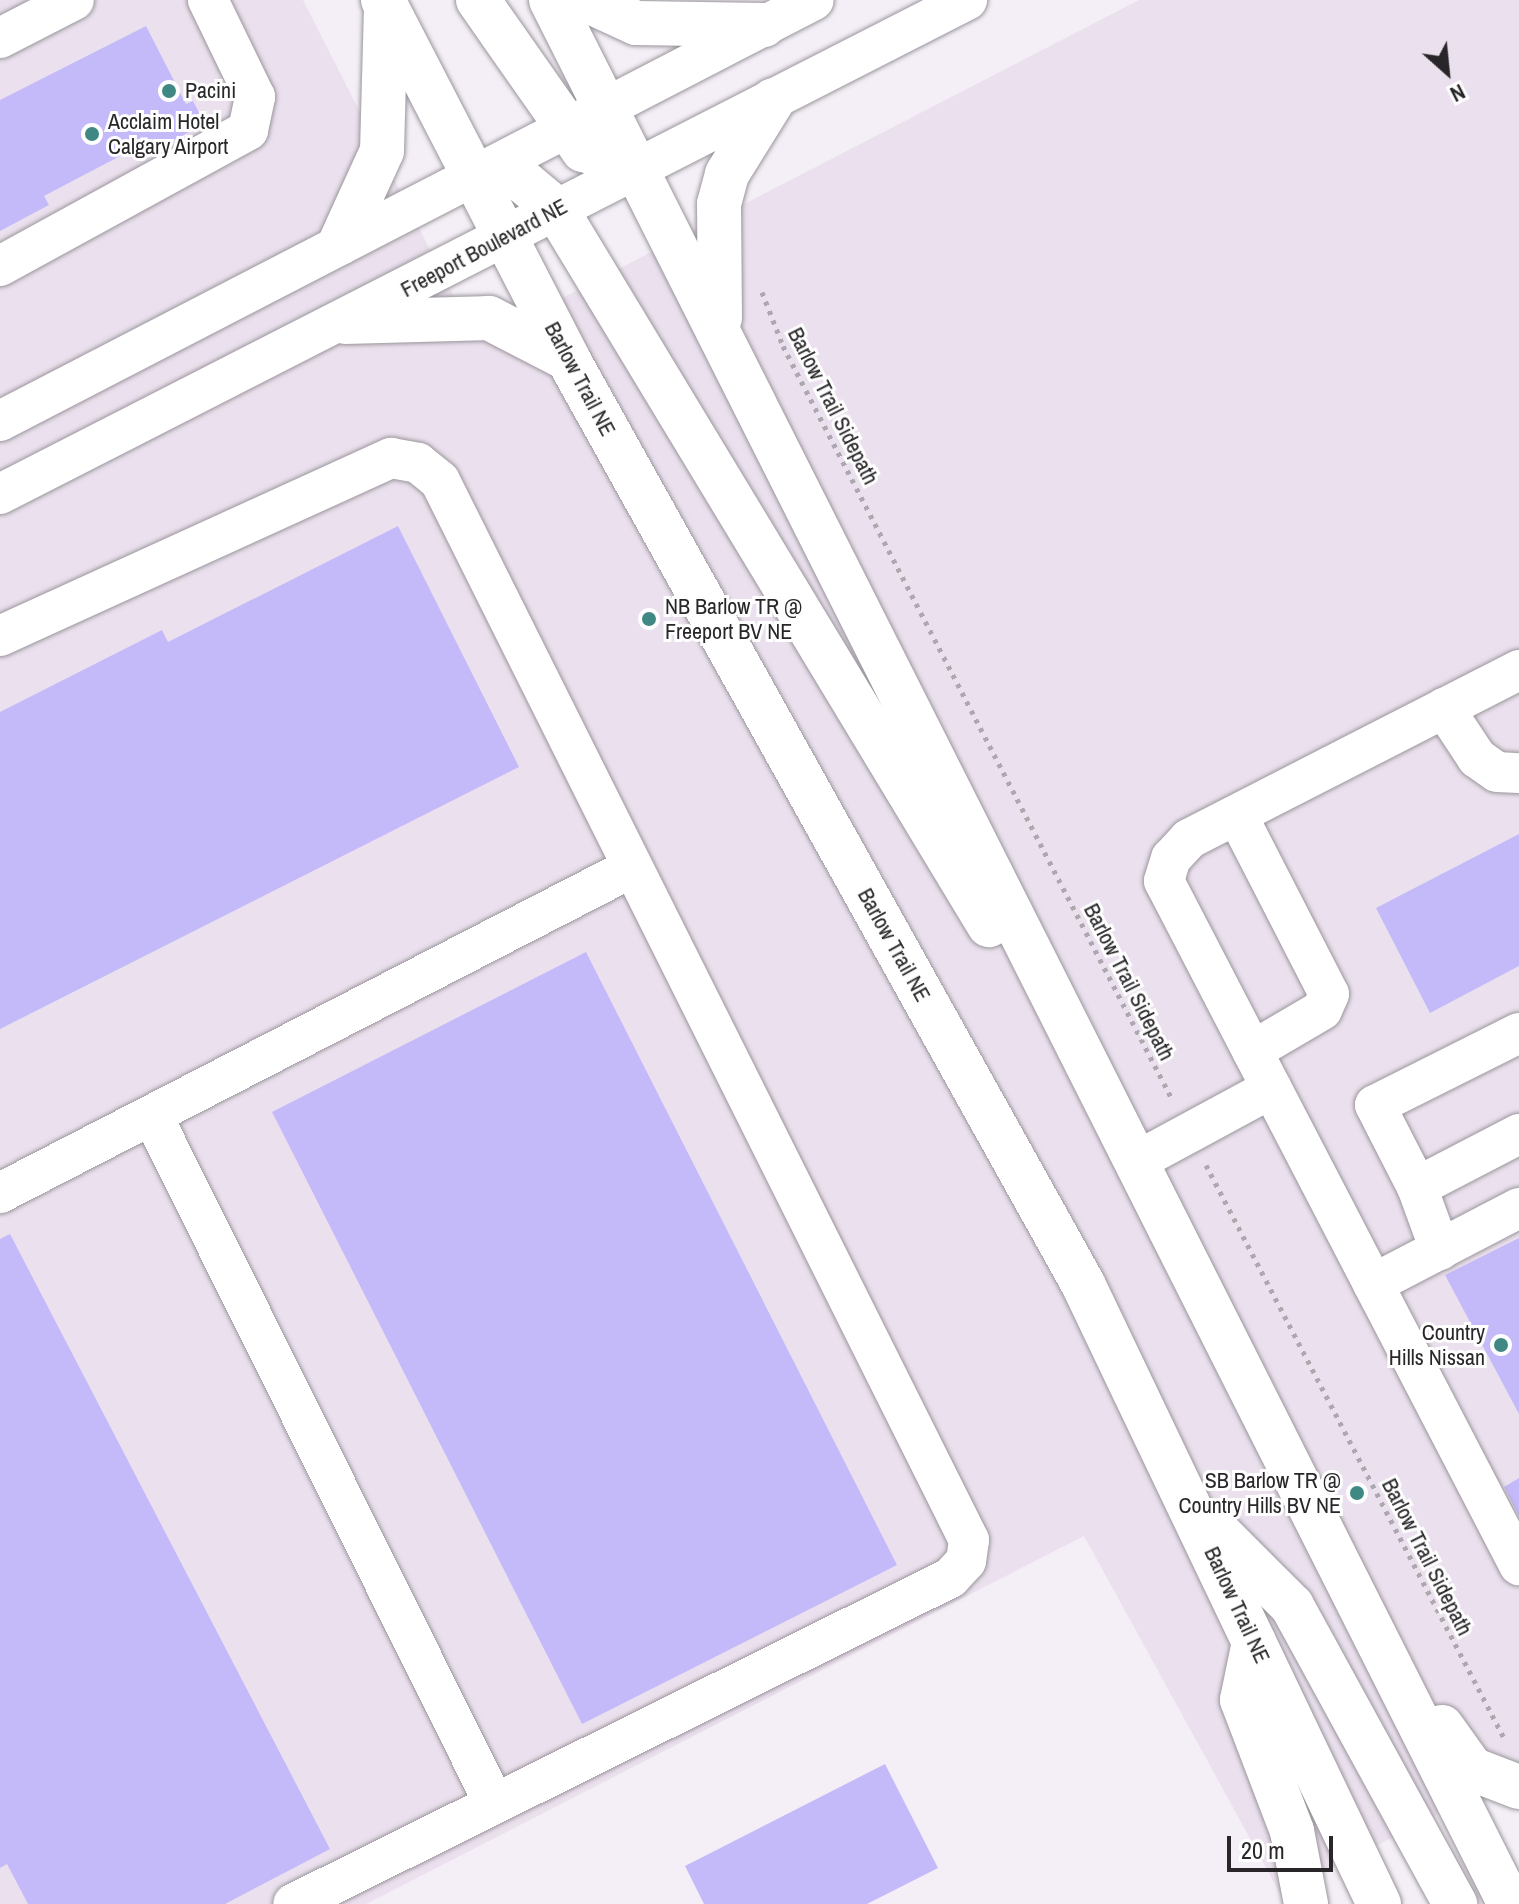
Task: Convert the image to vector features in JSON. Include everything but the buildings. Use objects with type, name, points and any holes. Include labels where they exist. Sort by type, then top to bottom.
[{"type":"main road","points":[[478,0],[564,129],[603,161],[639,165]]},
{"type":"main road","points":[[551,0],[720,324],[1506,1900]]},
{"type":"main road","points":[[586,0],[636,23],[764,25]]},
{"type":"main road","points":[[340,243],[382,151],[385,3]]},
{"type":"main road","name":"Barlow Trail NE","points":[[385,3],[568,359],[1083,1284],[1379,1904]]},
{"type":"main road","points":[[720,324],[719,204],[727,174],[773,100]]},
{"type":"main road","points":[[473,176],[519,178],[556,209],[1008,956],[1054,998]]},
{"type":"main road","points":[[345,322],[489,318],[568,359]]},
{"type":"main road","points":[[1190,1503],[1292,1606],[1455,1904]]},
{"type":"main road","points":[[1373,1634],[1472,1769],[1519,1787]]},
{"type":"main road","points":[[1254,1642],[1242,1700],[1292,1831],[1306,1904]]},
{"type":"street","points":[[0,38],[74,0]]},
{"type":"street","points":[[0,266],[248,130],[255,97],[208,0]]},
{"type":"street","points":[[0,421],[814,0]]},
{"type":"street","name":"Freeport Boulevard NE","points":[[0,494],[345,322],[639,165],[967,0]]},
{"type":"street","points":[[0,636],[391,458],[418,463],[440,481],[629,869],[969,1540],[966,1561],[950,1578],[493,1801],[293,1904]]},
{"type":"street","points":[[1519,670],[1189,839],[1171,858],[1164,881],[1519,1565]]},
{"type":"street","points":[[1444,708],[1477,758],[1497,772],[1519,773]]},
{"type":"street","points":[[1237,815],[1329,994],[1322,1010],[1252,1051]]},
{"type":"street","points":[[0,1193],[629,869]]},
{"type":"street","points":[[1440,1250],[1417,1187],[1375,1105],[1519,1033]]},
{"type":"street","points":[[1137,1161],[1272,1088]]},
{"type":"street","points":[[152,1115],[493,1801]]},
{"type":"street","points":[[1417,1187],[1519,1134]]},
{"type":"street","points":[[1373,1284],[1519,1208]]},
{"type":"path","name":"Barlow Trail Sidepath","points":[[757,281],[783,346],[1189,1133],[1510,1743]]},
{"type":"shaded area","points":[[0,0],[303,0],[477,342],[1139,0],[1519,0],[1519,1772],[1281,1895],[1084,1536],[366,1904],[0,1904]]},
{"type":"place","name":"Pacini","points":[[169,91]]},
{"type":"place","name":"Acclaim Hotel Calgary Airport","points":[[92,134]]},
{"type":"place","name":"NB Barlow TR @ Freeport BV NE","points":[[649,619]]},
{"type":"place","name":"Country Hills Nissan","points":[[1501,1345]]},
{"type":"place","name":"SB Barlow TR @ Country Hills BV NE","points":[[1357,1493]]}]
